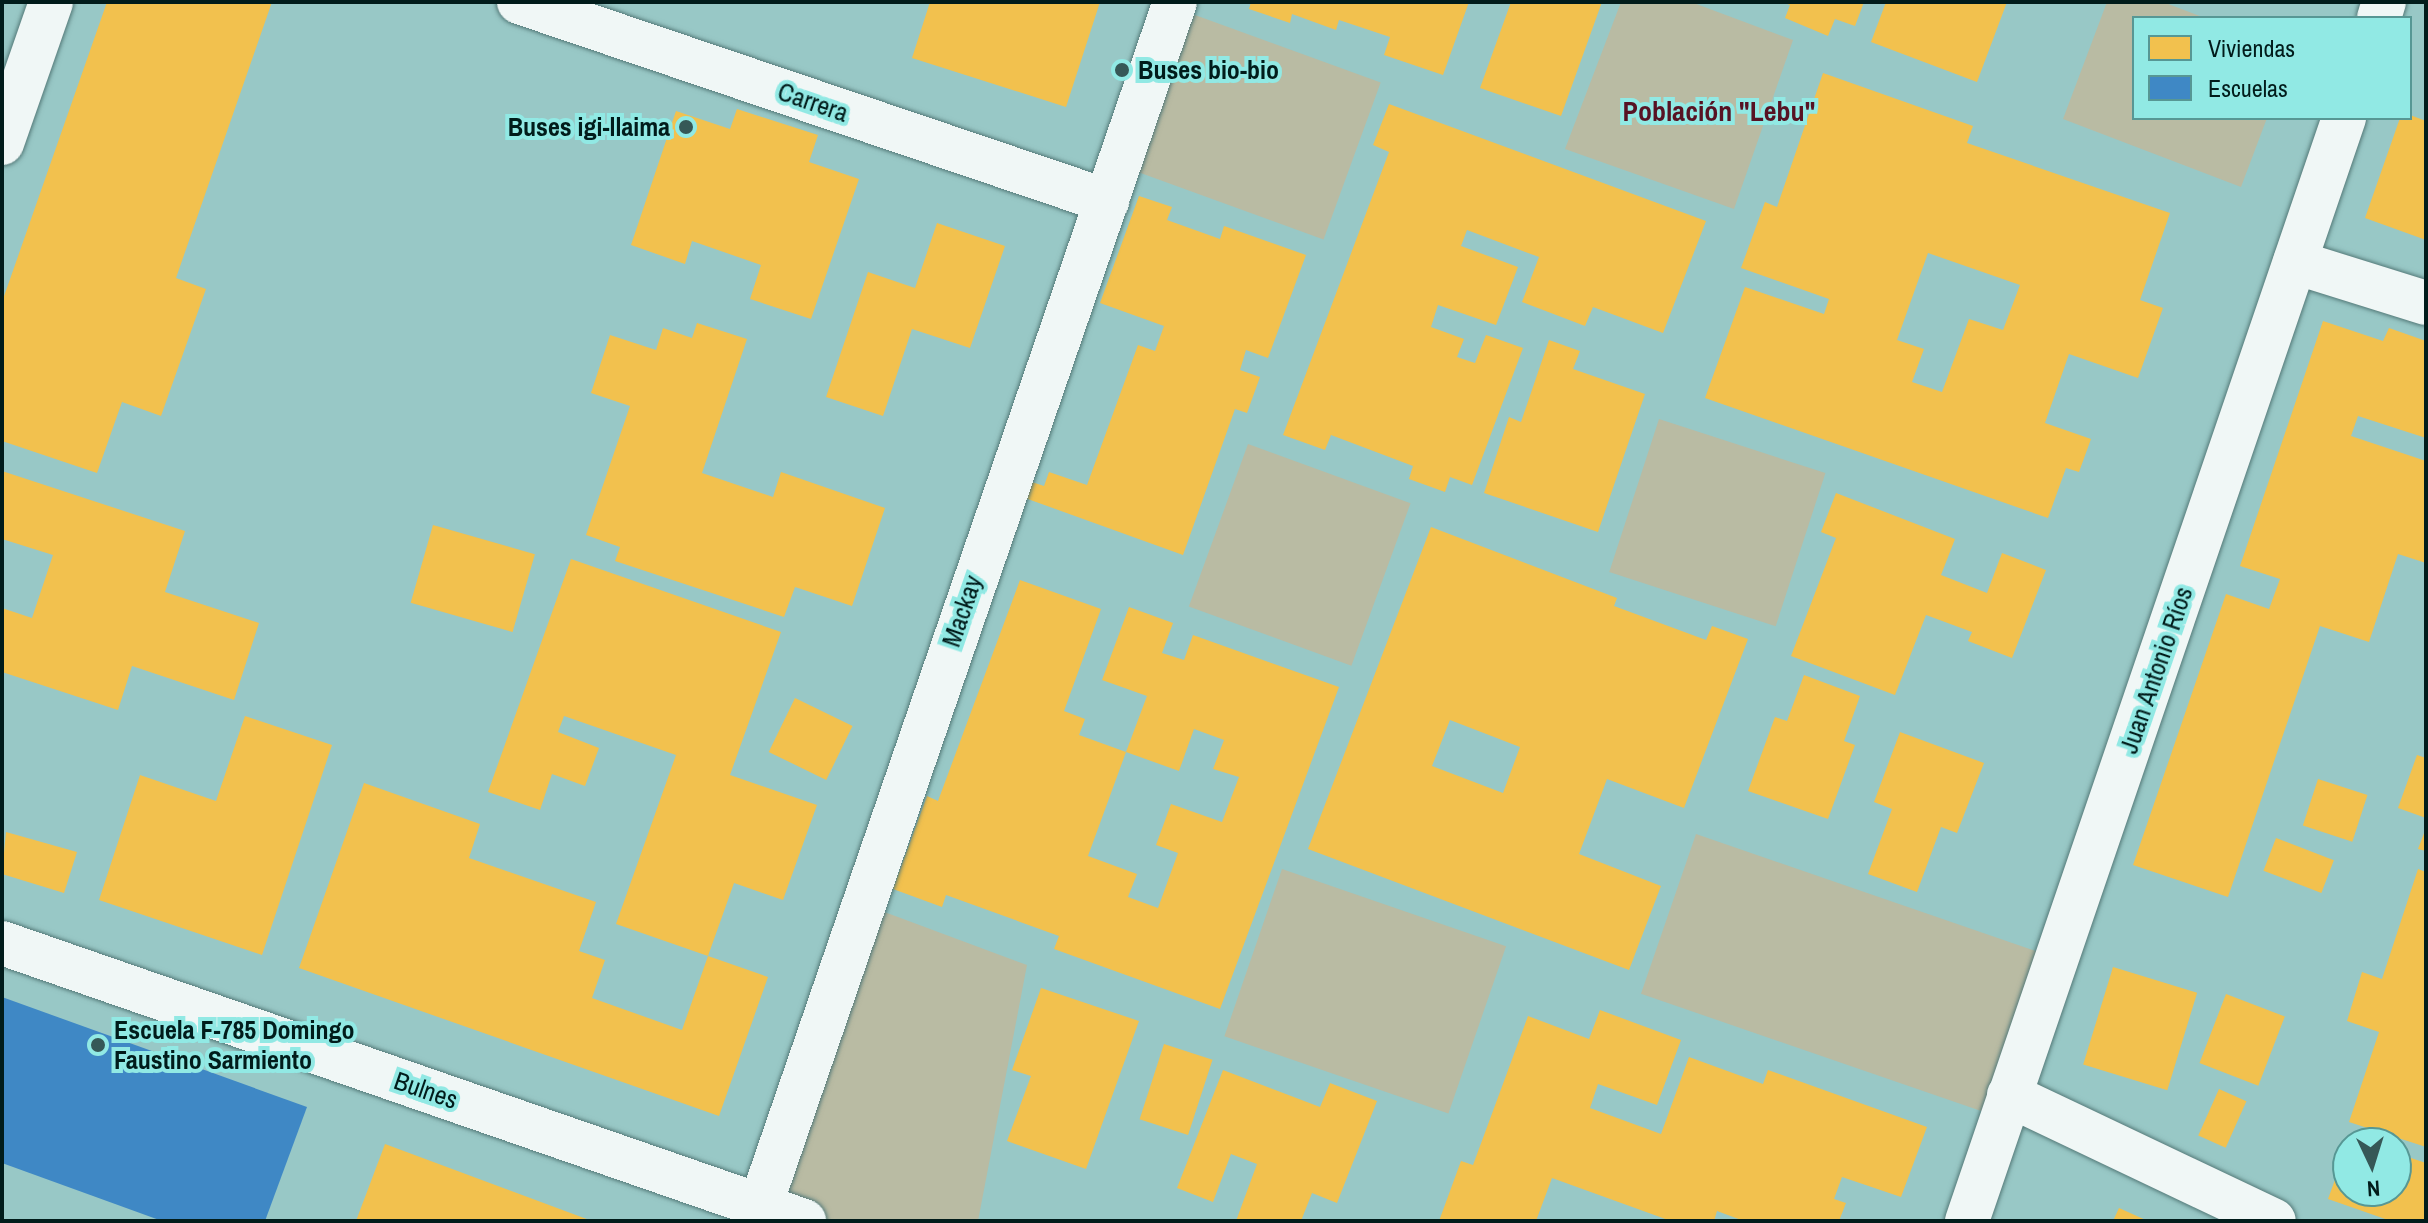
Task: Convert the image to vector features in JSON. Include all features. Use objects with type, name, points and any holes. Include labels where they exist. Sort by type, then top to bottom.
[{"type":"street","points":[[2,143],[51,2]]},
{"type":"street","name":"Carrera","points":[[519,2],[1107,201]]},
{"type":"street","name":"Mackay","points":[[757,1213],[1175,2]]},
{"type":"street","name":"Juan Antonio Ríos","points":[[1967,1221],[2343,120]]},
{"type":"street","points":[[2295,262],[2426,303]]},
{"type":"street","name":"Bulnes","points":[[2,943],[757,1213],[804,1221]]},
{"type":"street","points":[[2009,1095],[2274,1221]]},
{"type":"green space","points":[[1621,2],[1691,2],[1793,40],[1734,209],[1565,149]]},
{"type":"green space","points":[[2107,2],[2163,2],[2200,16],[2132,16],[2132,120],[2266,120],[2241,187],[2063,119]]},
{"type":"green space","points":[[1173,7],[1381,83],[1324,240],[1116,164]]},
{"type":"green space","points":[[1659,419],[1825,473],[1776,626],[1609,572]]},
{"type":"green space","points":[[1248,444],[1411,503],[1351,666],[1189,607]]},
{"type":"green space","points":[[1696,834],[2057,958],[2002,1118],[1641,994]]},
{"type":"green space","points":[[1282,869],[1506,946],[1448,1114],[1224,1036]]},
{"type":"green space","points":[[863,904],[1027,965],[978,1221],[804,1221],[760,1206]]},
{"type":"building: Viviendas","points":[[107,2],[272,2],[176,278],[206,289],[161,416],[122,402],[97,473],[2,441],[2,302]]},
{"type":"building: Viviendas","points":[[930,2],[1100,2],[1066,107],[912,58]]},
{"type":"building: Viviendas","points":[[1251,2],[1469,2],[1443,75],[1384,55],[1390,37],[1339,20],[1336,30],[1292,14],[1290,23],[1249,9]]},
{"type":"building: Viviendas","points":[[1511,2],[1602,2],[1561,116],[1480,88]]},
{"type":"building: Viviendas","points":[[1782,2],[1864,2],[1855,26],[1835,19],[1828,36],[1785,18],[1790,5]]},
{"type":"building: Viviendas","points":[[1886,2],[2007,2],[1977,82],[1871,42]]},
{"type":"building: Viviendas","points":[[1823,73],[1973,126],[1967,143],[2170,213],[2140,300],[2163,308],[2138,378],[2069,354],[2045,423],[2091,439],[2079,472],[2066,468],[2048,518],[1705,398],[1745,287],[1824,314],[1829,299],[1741,268],[1765,202],[1777,207]],"holes":[[[1928,253],[2020,285],[2003,330],[1969,319],[1942,392],[1912,382],[1924,349],[1897,340]]]},
{"type":"building: Viviendas","points":[[1389,104],[1706,221],[1663,333],[1593,307],[1585,326],[1522,302],[1539,257],[1467,230],[1461,246],[1518,267],[1496,325],[1438,305],[1431,327],[1464,339],[1457,357],[1475,363],[1486,335],[1523,348],[1472,485],[1450,477],[1445,492],[1409,479],[1413,466],[1331,435],[1325,450],[1283,435],[1389,152],[1373,145]]},
{"type":"building: Viviendas","points":[[737,109],[818,135],[809,162],[859,179],[811,319],[750,299],[761,265],[692,241],[685,264],[631,245],[676,111],[730,129]]},
{"type":"building: Viviendas","points":[[2412,116],[2426,121],[2426,240],[2365,218],[2399,120],[2412,120]]},
{"type":"building: Viviendas","points":[[1139,196],[1172,207],[1167,220],[1220,239],[1224,226],[1306,255],[1268,358],[1246,350],[1240,370],[1260,377],[1247,413],[1235,409],[1183,555],[1025,498],[1032,482],[1044,486],[1049,472],[1087,485],[1138,345],[1155,351],[1164,326],[1100,303]]},
{"type":"building: Viviendas","points":[[937,223],[1005,246],[970,348],[912,329],[883,416],[826,397],[868,272],[915,288]]},
{"type":"building: Viviendas","points":[[2323,321],[2383,341],[2389,328],[2426,341],[2426,438],[2358,416],[2351,436],[2426,461],[2426,563],[2398,554],[2369,642],[2320,626],[2228,897],[2133,865],[2226,594],[2269,609],[2280,579],[2240,566]]},
{"type":"building: Viviendas","points":[[697,323],[747,339],[702,473],[773,497],[781,472],[885,508],[852,606],[795,587],[784,617],[615,561],[620,547],[586,535],[630,406],[591,393],[610,335],[656,350],[663,328],[692,338]]},
{"type":"building: Viviendas","points":[[1549,340],[1580,351],[1573,369],[1645,394],[1598,532],[1484,493],[1509,417],[1521,422]]},
{"type":"building: Viviendas","points":[[2,471],[185,531],[165,592],[259,623],[234,700],[132,666],[118,710],[2,672],[2,608],[32,618],[53,555],[2,539]]},
{"type":"building: Viviendas","points":[[1836,493],[1955,539],[1941,575],[1987,593],[2002,553],[2046,570],[2012,658],[1968,641],[1972,632],[1926,615],[1895,695],[1791,656],[1836,538],[1821,532]]},
{"type":"building: Viviendas","points":[[433,525],[535,554],[513,632],[411,603]]},
{"type":"building: Viviendas","points":[[1431,527],[1617,598],[1614,606],[1706,640],[1712,626],[1748,639],[1684,808],[1607,779],[1579,854],[1661,886],[1629,970],[1308,849]],"holes":[[[1450,720],[1520,747],[1503,793],[1432,766]]]},
{"type":"building: Viviendas","points":[[571,559],[781,632],[730,775],[817,805],[783,900],[734,883],[708,956],[616,924],[676,755],[564,716],[558,732],[599,748],[585,786],[552,774],[540,810],[488,792]]},
{"type":"building: Viviendas","points":[[1020,580],[1101,609],[1064,711],[1085,719],[1079,735],[1126,752],[1147,696],[1102,680],[1129,607],[1173,623],[1162,653],[1184,660],[1193,635],[1339,687],[1220,1009],[1054,949],[1059,936],[946,895],[942,907],[893,889],[927,796],[938,801]],"holes":[[[1194,729],[1224,740],[1213,769],[1239,777],[1222,822],[1171,804],[1156,845],[1178,853],[1158,908],[1128,897],[1137,874],[1088,856],[1126,752],[1179,771]]]},
{"type":"building: Viviendas","points":[[1804,675],[1860,696],[1844,741],[1855,745],[1828,819],[1748,791],[1775,717],[1787,721]]},
{"type":"building: Viviendas","points":[[795,698],[853,726],[826,780],[769,752]]},
{"type":"building: Viviendas","points":[[245,716],[332,745],[262,955],[99,900],[140,775],[216,801]]},
{"type":"building: Viviendas","points":[[1900,732],[1984,763],[1957,833],[1941,827],[1917,892],[1868,874],[1892,809],[1874,802]]},
{"type":"building: Viviendas","points":[[2417,755],[2426,758],[2426,818],[2398,808]]},
{"type":"building: Viviendas","points":[[2318,779],[2367,795],[2352,842],[2303,826]]},
{"type":"building: Viviendas","points":[[364,783],[480,824],[469,858],[596,902],[579,951],[605,960],[592,998],[682,1030],[708,956],[768,977],[719,1116],[299,968]]},
{"type":"building: Viviendas","points":[[2426,828],[2426,851],[2418,849]]},
{"type":"building: Viviendas","points":[[6,832],[77,852],[64,893],[2,874]]},
{"type":"building: Viviendas","points":[[2276,838],[2334,860],[2321,893],[2263,871]]},
{"type":"building: Viviendas","points":[[2418,869],[2426,872],[2426,1147],[2412,1142],[2412,1127],[2364,1127],[2349,1122],[2379,1032],[2347,1021],[2362,972],[2382,979]]},
{"type":"building: Viviendas","points":[[2113,967],[2197,993],[2167,1090],[2083,1065]]},
{"type":"building: Viviendas","points":[[1041,988],[1139,1021],[1086,1169],[1007,1141],[1031,1076],[1012,1070]]},
{"type":"building: Viviendas","points":[[2226,994],[2285,1017],[2258,1086],[2199,1063]]},
{"type":"building: Viviendas","points":[[1600,1010],[1681,1040],[1657,1105],[1598,1084],[1590,1108],[1661,1134],[1689,1057],[1763,1084],[1768,1070],[1927,1127],[1901,1197],[1842,1177],[1834,1199],[1846,1203],[1839,1221],[1744,1221],[1717,1211],[1714,1221],[1671,1221],[1552,1178],[1536,1221],[1439,1221],[1461,1161],[1473,1165],[1528,1016],[1589,1039]]},
{"type":"building: Viviendas","points":[[1164,1044],[1213,1060],[1188,1135],[1140,1119]]},
{"type":"building: Viviendas","points":[[1223,1070],[1320,1107],[1330,1083],[1377,1101],[1337,1203],[1312,1193],[1301,1221],[1236,1221],[1257,1164],[1231,1154],[1213,1202],[1177,1188]]},
{"type":"building: Viviendas","points":[[2219,1089],[2246,1101],[2226,1148],[2198,1136]]},
{"type":"building: Viviendas","points":[[385,1144],[592,1221],[356,1221]]},
{"type":"building: Viviendas","points":[[2412,1158],[2426,1163],[2426,1221],[2391,1221],[2351,1207],[2412,1207]]},
{"type":"building: Viviendas","points":[[2119,1208],[2148,1221],[2113,1221]]},
{"type":"building: Escuelas","name":"Escuela F-785 Domingo Faustino Sarmiento","points":[[2,997],[307,1107],[265,1221],[162,1221],[2,1163]]},
{"type":"place","name":"Buses bio-bio","points":[[1122,70]]},
{"type":"place","name":"Buses igi-llaima","points":[[686,127]]},
{"type":"place","name":"Escuela F-785 Domingo Faustino Sarmiento","points":[[98,1045]]},
{"type":"district","name":"Población \"Lebu\"","points":[[1719,111]]}]
